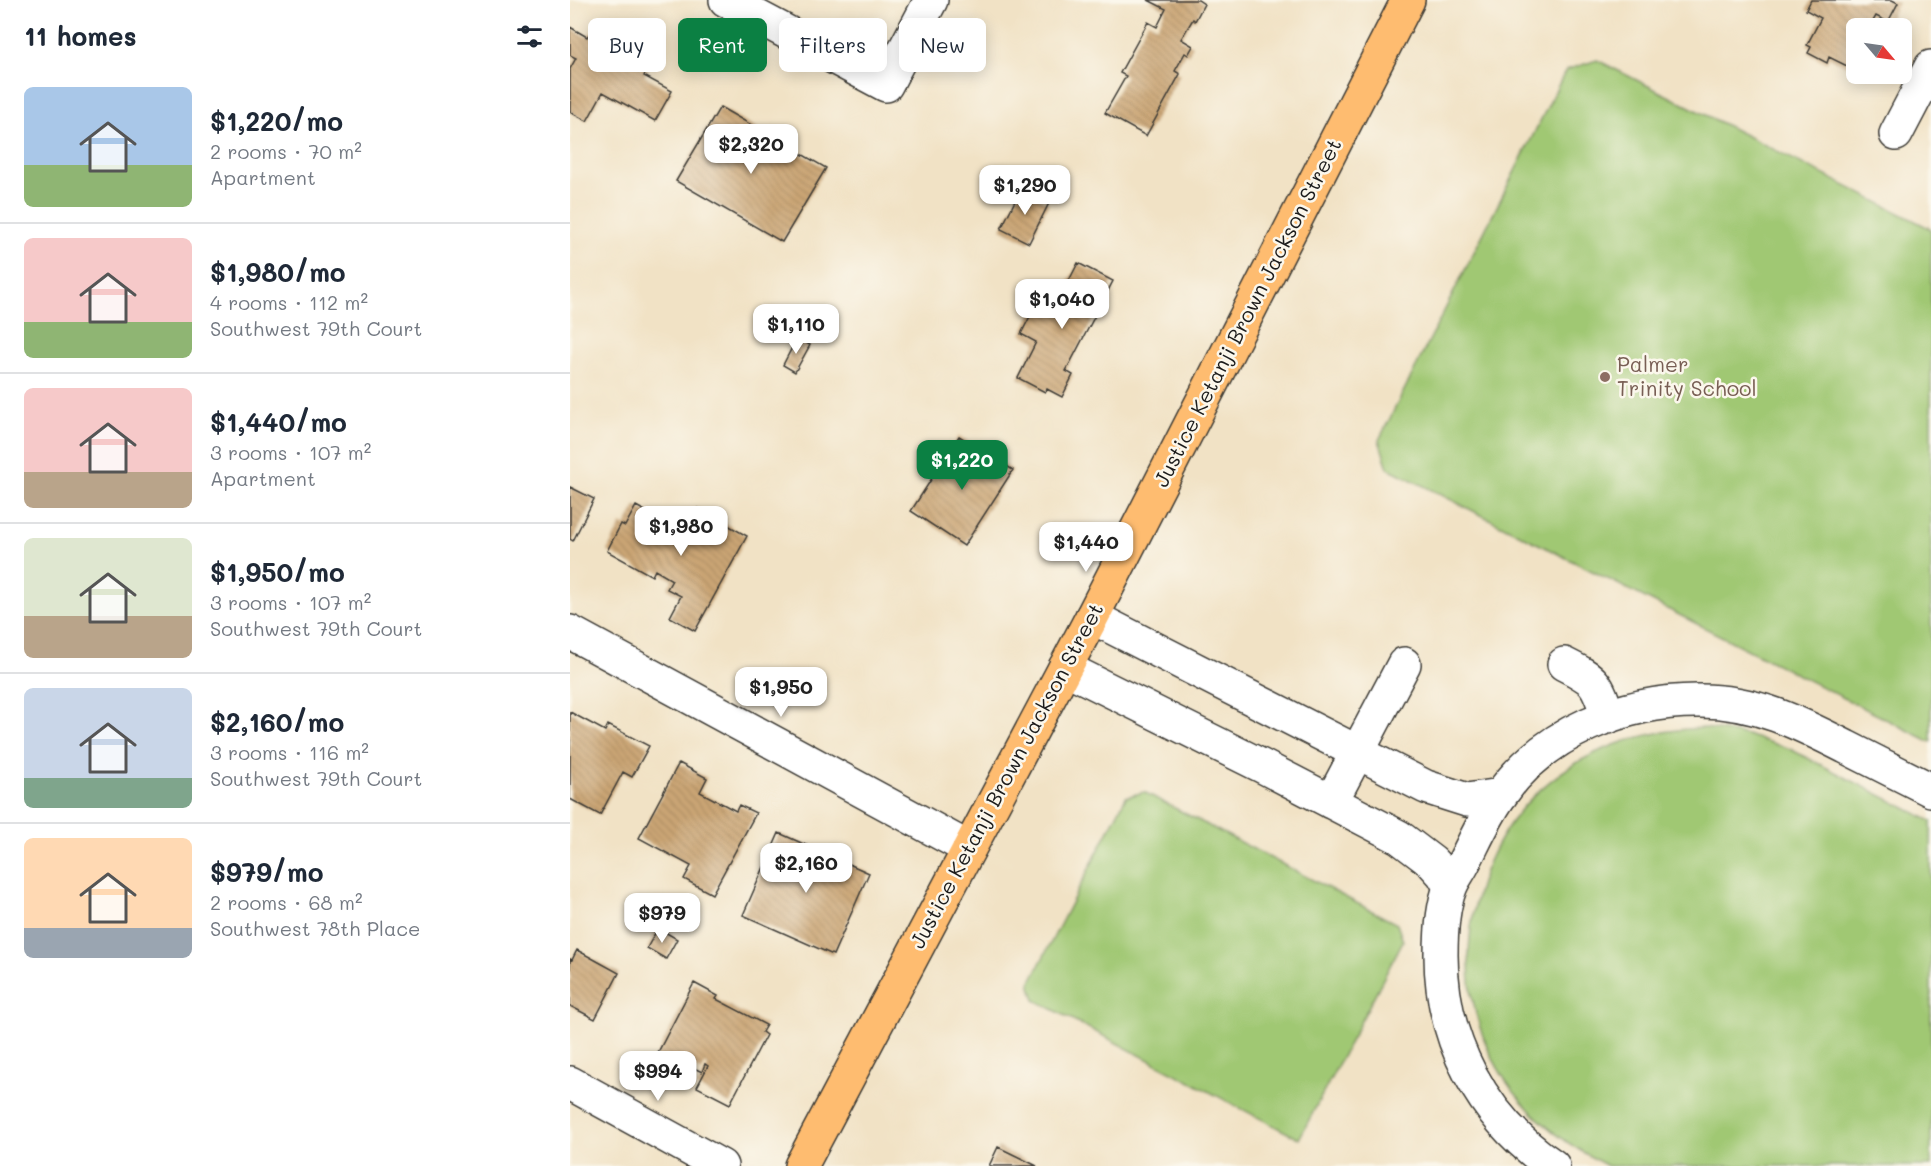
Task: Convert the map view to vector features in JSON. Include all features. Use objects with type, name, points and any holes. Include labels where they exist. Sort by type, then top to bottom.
[{"type":"main road","name":"Justice Ketanji Brown Jackson Street","points":[[801,1166],[1092,617],[1408,0]]},
{"type":"street","points":[[726,0],[886,84],[931,0]]},
{"type":"street","points":[[1896,134],[1931,68]]},
{"type":"street","points":[[1092,617],[1426,788],[1467,800],[1501,795]]},
{"type":"street","points":[[570,632],[968,848]]},
{"type":"street","points":[[1331,802],[1404,664]]},
{"type":"street","points":[[1563,664],[1595,683],[1608,717]]},
{"type":"street","points":[[1065,668],[1384,829],[1420,852],[1443,874],[1450,887]]},
{"type":"street","points":[[1553,1166],[1519,1140],[1481,1094],[1467,1071],[1446,1009],[1441,971],[1444,914],[1450,887],[1501,795],[1530,762],[1559,740],[1590,723],[1608,717],[1646,705],[1672,702],[1719,702],[1777,714],[1931,790]]},
{"type":"street","points":[[571,1087],[722,1166]]},
{"type":"green space","points":[[1597,60],[1931,229],[1931,742],[1388,468],[1379,440],[1566,70]]},
{"type":"green space","points":[[1706,728],[1747,735],[1790,749],[1931,821],[1931,1166],[1608,1166],[1571,1145],[1538,1119],[1507,1082],[1488,1048],[1480,1029],[1471,990],[1469,951],[1475,902],[1490,859],[1512,821],[1540,790],[1575,764],[1614,745],[1658,733]]},
{"type":"green space","points":[[1144,792],[1397,924],[1403,941],[1299,1139],[1035,1000],[1030,983],[1126,797]]},
{"type":"building","points":[[1148,0],[1198,0],[1204,4],[1195,21],[1193,19],[1181,39],[1193,46],[1188,55],[1185,53],[1175,71],[1180,74],[1146,136],[1105,113],[1126,76],[1120,73],[1148,22],[1157,27],[1166,9]]},
{"type":"building","points":[[1811,0],[1892,0],[1898,3],[1890,18],[1876,16],[1875,18],[1846,18],[1846,66],[1829,57],[1827,63],[1808,53],[1811,47],[1807,45],[1821,18],[1806,10]]},
{"type":"building","points":[[570,27],[588,36],[588,72],[646,72],[644,76],[672,91],[655,121],[603,92],[587,121],[570,112],[570,69],[576,58],[570,55]]},
{"type":"building","points":[[720,107],[826,168],[782,242],[676,181]]},
{"type":"building","points":[[1021,189],[1049,203],[1029,243],[1001,229]]},
{"type":"building","points":[[1078,263],[1113,281],[1066,371],[1073,375],[1062,397],[1047,389],[1045,392],[1018,378],[1036,342],[1021,334],[1040,297],[1056,306]]},
{"type":"building","points":[[797,338],[810,345],[795,372],[783,365]]},
{"type":"building","points":[[959,436],[1013,470],[964,546],[911,511]]},
{"type":"building","points":[[570,487],[594,499],[573,541],[570,539]]},
{"type":"building","points":[[636,506],[685,533],[698,508],[747,536],[695,631],[670,617],[681,596],[667,589],[672,580],[655,570],[652,576],[607,551],[621,524],[625,526]]},
{"type":"building","points":[[570,712],[605,731],[608,725],[649,746],[632,777],[623,772],[600,815],[570,799]]},
{"type":"building","points":[[679,763],[707,778],[700,792],[736,811],[739,805],[756,813],[712,894],[684,879],[691,866],[639,838]]},
{"type":"building","points":[[779,833],[869,873],[833,955],[743,915]]},
{"type":"building","points":[[658,928],[677,939],[666,959],[647,948]]},
{"type":"building","points":[[577,950],[619,973],[595,1019],[570,1006],[570,959],[572,960]]},
{"type":"building","points":[[694,983],[718,996],[716,999],[766,1025],[762,1032],[766,1035],[730,1104],[697,1087],[708,1066],[705,1064],[702,1072],[688,1065],[682,1075],[654,1060]]},
{"type":"building","points":[[998,1147],[1037,1166],[989,1166]]},
{"type":"place","name":"Palmer Trinity School","points":[[1605,377]]}]
